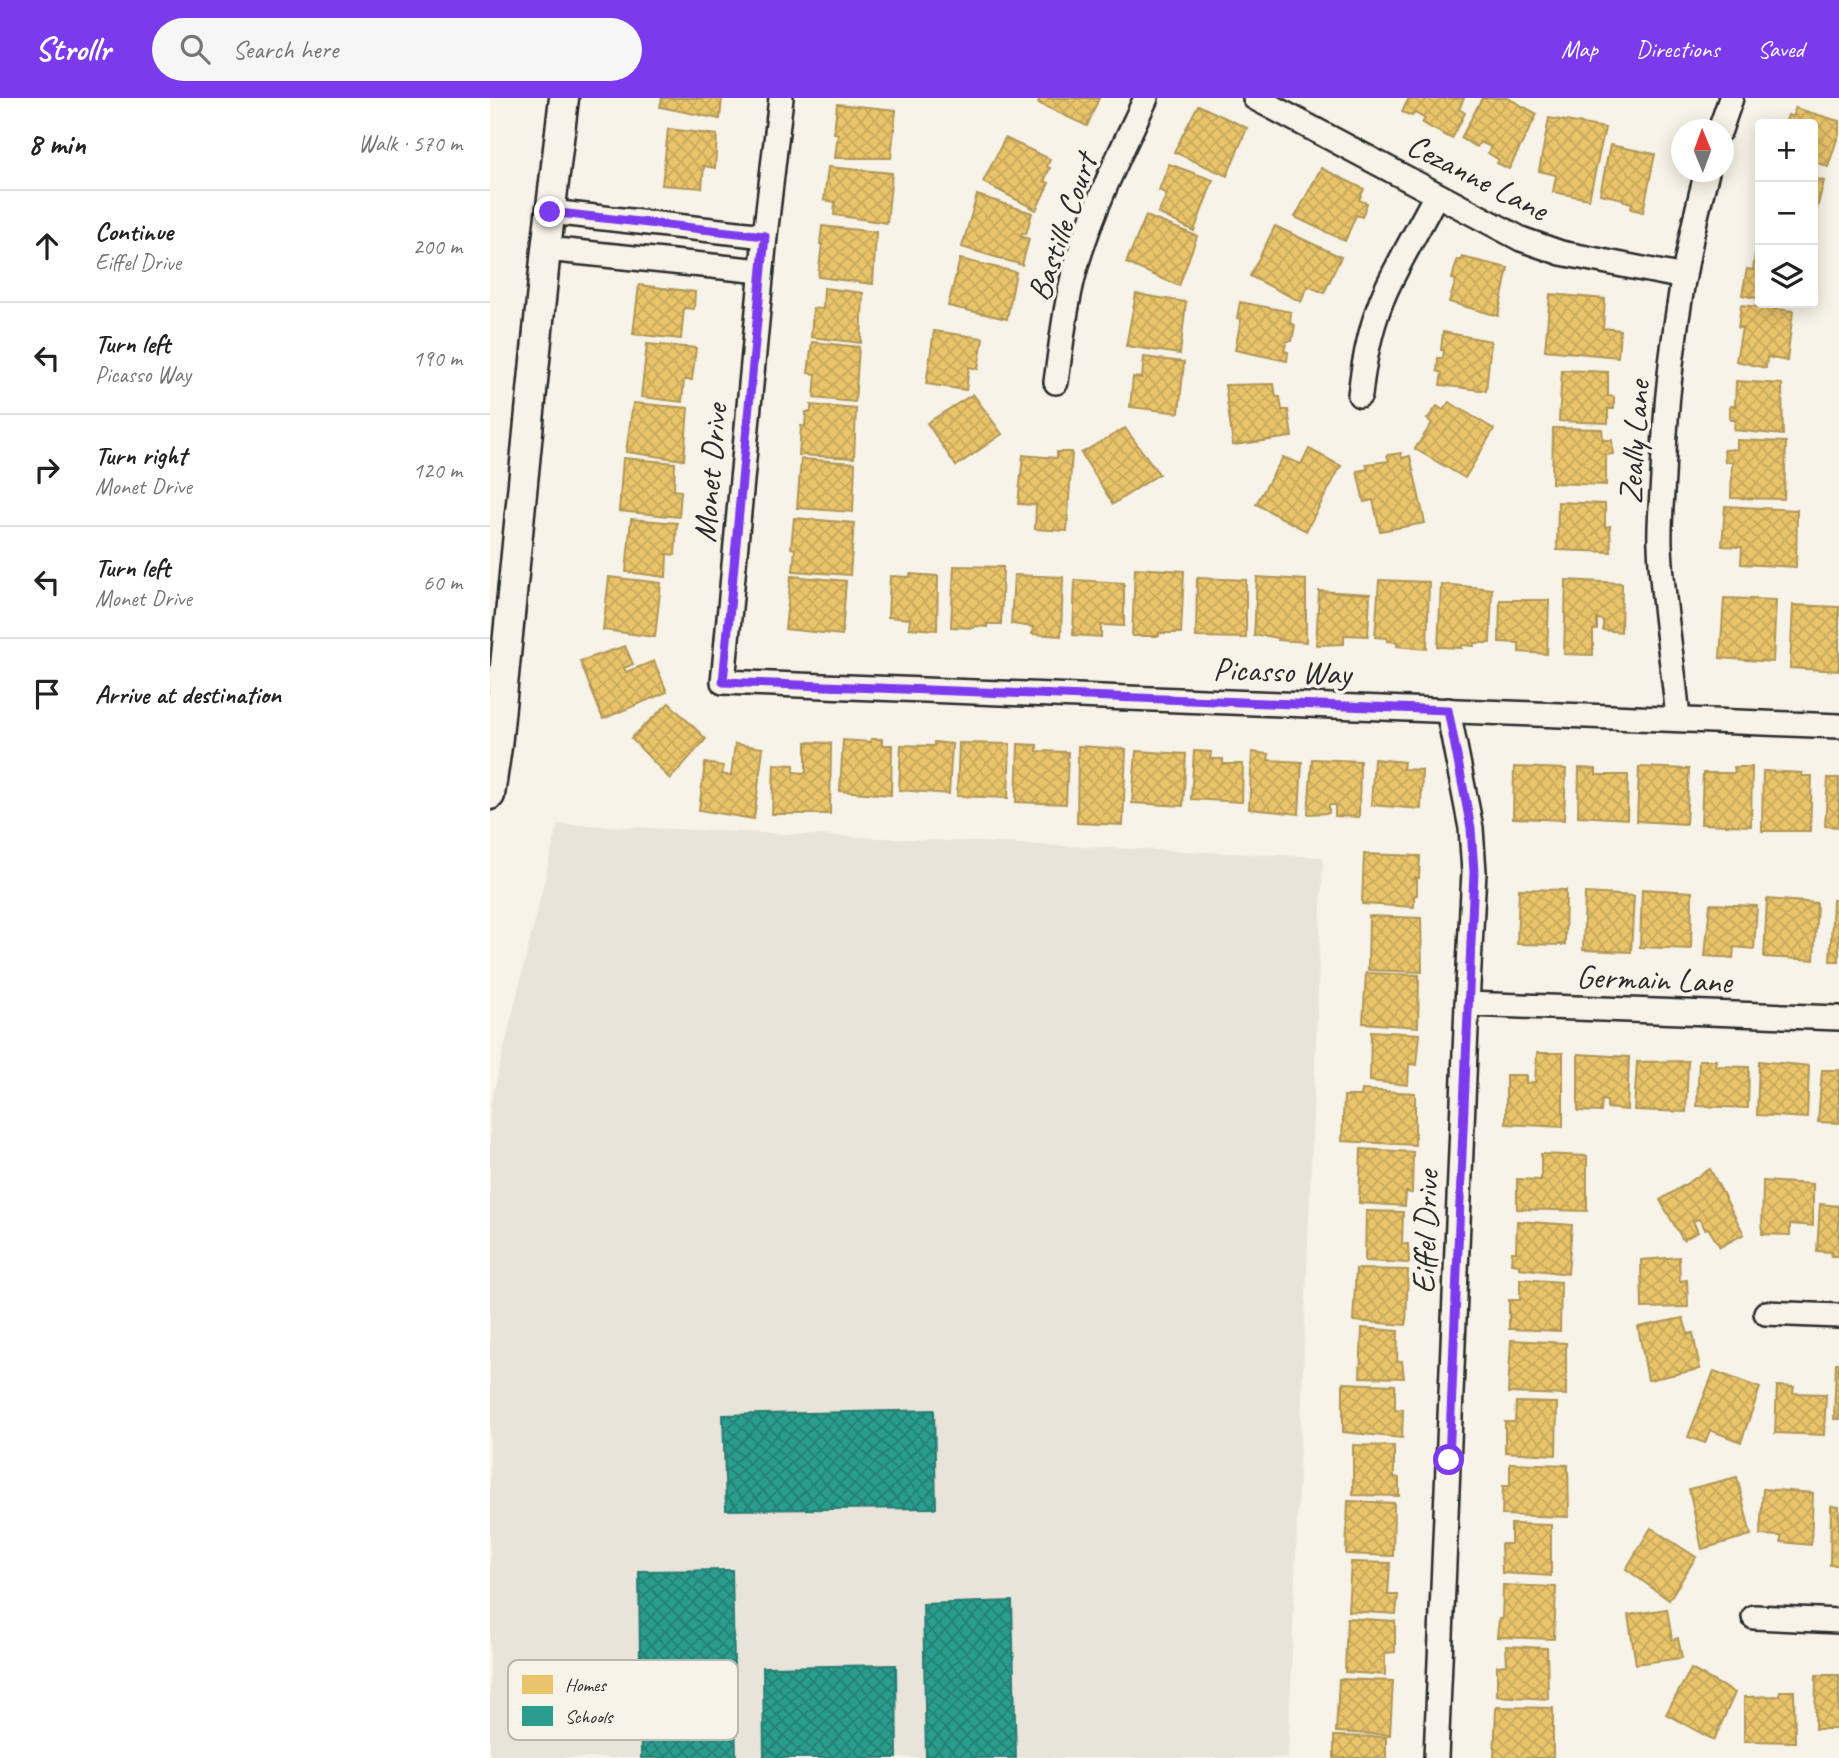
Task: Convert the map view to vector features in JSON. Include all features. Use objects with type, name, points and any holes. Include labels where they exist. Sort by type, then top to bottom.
[{"type":"street","points":[[490,795],[564,98]]},
{"type":"street","name":"Monet Drive","points":[[723,682],[761,271],[781,98]]},
{"type":"street","name":"Bastille Court","points":[[1056,382],[1065,314],[1079,257],[1098,201],[1146,98]]},
{"type":"street","name":"Cezanne Lane","points":[[1255,98],[1521,239],[1561,253],[1684,276]]},
{"type":"street","points":[[1724,119],[1731,98]]},
{"type":"street","name":"Zeally Lane","points":[[1678,719],[1660,544],[1665,432],[1671,362],[1684,276],[1704,182]]},
{"type":"street","points":[[1360,395],[1372,329],[1385,291],[1436,195]]},
{"type":"street","points":[[550,212],[765,236]]},
{"type":"street","points":[[546,249],[761,271]]},
{"type":"street","name":"Picasso Way","points":[[723,682],[1839,726]]},
{"type":"street","name":"Eiffel Drive","points":[[1436,1758],[1474,872],[1471,828],[1448,710]]},
{"type":"street","name":"Germain Lane","points":[[1467,1004],[1839,1018]]},
{"type":"street","points":[[1766,1313],[1839,1316]]},
{"type":"street","points":[[1754,1617],[1839,1621]]},
{"type":"shaded area","points":[[558,824],[1323,857],[1288,1758],[490,1758],[490,1107]]},
{"type":"building: Homes","points":[[662,98],[722,98],[720,119],[660,107]]},
{"type":"building: Homes","points":[[1040,98],[1099,98],[1087,126],[1038,103]]},
{"type":"building: Homes","points":[[1409,98],[1464,98],[1459,109],[1465,113],[1452,139],[1422,123],[1425,119],[1415,113],[1412,116],[1402,112]]},
{"type":"building: Homes","points":[[1482,98],[1508,98],[1537,114],[1509,169],[1497,163],[1499,160],[1488,153],[1491,147],[1480,142],[1477,147],[1461,138]]},
{"type":"building: Homes","points":[[837,104],[896,110],[891,158],[835,158],[838,134],[834,133]]},
{"type":"building: Homes","points":[[1198,105],[1247,128],[1227,176],[1174,152]]},
{"type":"building: Homes","points":[[1795,108],[1839,121],[1839,133],[1828,167],[1818,163],[1818,119],[1787,119],[1788,115],[1793,117]]},
{"type":"building: Homes","points":[[1549,118],[1605,128],[1589,199],[1553,192],[1556,175],[1539,171]]},
{"type":"building: Homes","points":[[668,129],[717,135],[715,168],[704,166],[702,188],[662,185]]},
{"type":"building: Homes","points":[[1005,138],[1050,159],[1047,167],[1050,168],[1044,181],[1049,183],[1036,210],[983,182]]},
{"type":"building: Homes","points":[[1610,145],[1655,154],[1643,212],[1631,209],[1632,203],[1623,199],[1600,194]]},
{"type":"building: Homes","points":[[1169,164],[1213,180],[1194,231],[1158,213],[1167,194],[1159,190]]},
{"type":"building: Homes","points":[[828,167],[892,173],[887,223],[834,215],[835,202],[824,200]]},
{"type":"building: Homes","points":[[1321,168],[1364,189],[1359,200],[1367,203],[1362,217],[1356,215],[1345,241],[1295,217]]},
{"type":"building: Homes","points":[[1818,179],[1824,181],[1818,204]]},
{"type":"building: Homes","points":[[977,195],[1032,213],[1026,234],[1022,233],[1020,236],[1029,239],[1022,265],[962,247]]},
{"type":"building: Homes","points":[[1146,216],[1197,236],[1179,286],[1126,263]]},
{"type":"building: Homes","points":[[822,226],[876,232],[873,284],[818,277]]},
{"type":"building: Homes","points":[[1275,226],[1341,257],[1324,293],[1308,286],[1301,302],[1250,276]]},
{"type":"building: Homes","points":[[1755,254],[1755,298],[1742,295],[1747,269],[1753,270]]},
{"type":"building: Homes","points":[[1462,257],[1508,268],[1498,316],[1449,302],[1456,280],[1452,279],[1457,260]]},
{"type":"building: Homes","points":[[960,259],[1016,272],[1007,319],[948,306]]},
{"type":"building: Homes","points":[[639,285],[695,292],[694,309],[684,308],[681,339],[633,334]]},
{"type":"building: Homes","points":[[824,288],[863,293],[861,343],[811,337],[813,308],[823,309]]},
{"type":"building: Homes","points":[[1136,294],[1186,302],[1180,354],[1126,346]]},
{"type":"building: Homes","points":[[1550,294],[1605,299],[1603,328],[1620,330],[1618,357],[1545,350]]},
{"type":"building: Homes","points":[[1240,302],[1291,312],[1290,323],[1295,325],[1292,341],[1287,341],[1284,351],[1288,352],[1287,361],[1235,350],[1241,319],[1237,318]]},
{"type":"building: Homes","points":[[1741,305],[1793,311],[1787,361],[1767,357],[1766,368],[1736,361],[1742,328],[1738,328]]},
{"type":"building: Homes","points":[[934,331],[983,338],[978,369],[969,367],[966,390],[926,384]]},
{"type":"building: Homes","points":[[1443,332],[1491,341],[1486,391],[1440,385],[1442,373],[1437,371],[1438,358],[1443,358]]},
{"type":"building: Homes","points":[[812,342],[859,347],[855,402],[814,398],[816,374],[808,373]]},
{"type":"building: Homes","points":[[647,344],[696,348],[692,380],[684,380],[682,402],[641,397]]},
{"type":"building: Homes","points":[[1144,357],[1184,362],[1179,413],[1130,407],[1133,377],[1142,378]]},
{"type":"building: Homes","points":[[1562,370],[1608,372],[1608,396],[1614,397],[1614,409],[1608,409],[1608,423],[1559,421]]},
{"type":"building: Homes","points":[[1736,381],[1782,384],[1783,435],[1734,430],[1735,420],[1730,420],[1730,406],[1735,406]]},
{"type":"building: Homes","points":[[1274,384],[1282,410],[1288,410],[1292,437],[1233,445],[1225,385]]},
{"type":"building: Homes","points":[[973,394],[1002,434],[956,466],[927,423]]},
{"type":"building: Homes","points":[[1449,402],[1494,429],[1465,478],[1415,449],[1432,423],[1427,419],[1437,406],[1443,410]]},
{"type":"building: Homes","points":[[633,403],[688,408],[684,460],[626,452]]},
{"type":"building: Homes","points":[[811,405],[856,409],[854,458],[799,455],[801,426],[805,426],[806,412],[811,412]]},
{"type":"building: Homes","points":[[1125,428],[1159,474],[1113,504],[1081,453]]},
{"type":"building: Homes","points":[[1553,428],[1602,429],[1603,440],[1612,440],[1613,454],[1606,455],[1606,485],[1552,483]]},
{"type":"building: Homes","points":[[1737,440],[1786,442],[1784,499],[1731,498],[1732,462],[1725,462],[1724,450],[1737,449]]},
{"type":"building: Homes","points":[[1309,449],[1341,466],[1306,531],[1256,504],[1283,457],[1301,464]]},
{"type":"building: Homes","points":[[1057,452],[1072,452],[1067,531],[1035,529],[1036,505],[1018,504],[1023,455],[1057,458]]},
{"type":"building: Homes","points":[[1401,453],[1402,458],[1410,456],[1425,523],[1380,531],[1373,500],[1364,502],[1357,471],[1368,469],[1366,464],[1389,461],[1387,455]]},
{"type":"building: Homes","points":[[623,458],[675,463],[674,490],[681,491],[679,517],[619,511]]},
{"type":"building: Homes","points":[[801,459],[855,463],[853,512],[797,508]]},
{"type":"building: Homes","points":[[1558,502],[1605,504],[1605,527],[1610,526],[1611,552],[1557,550]]},
{"type":"building: Homes","points":[[1725,506],[1797,510],[1796,567],[1741,564],[1742,547],[1722,546]]},
{"type":"building: Homes","points":[[794,518],[854,523],[850,575],[793,571],[795,549],[791,548]]},
{"type":"building: Homes","points":[[631,519],[677,523],[675,555],[667,554],[666,577],[626,572]]},
{"type":"building: Homes","points":[[954,566],[1003,567],[1001,624],[974,628],[951,627]]},
{"type":"building: Homes","points":[[1135,568],[1184,571],[1181,633],[1132,636]]},
{"type":"building: Homes","points":[[910,574],[938,576],[937,630],[909,628],[910,619],[888,617],[890,576],[910,577]]},
{"type":"building: Homes","points":[[1014,575],[1063,577],[1061,636],[1032,634],[1033,627],[1011,624]]},
{"type":"building: Homes","points":[[791,576],[846,581],[842,635],[785,629]]},
{"type":"building: Homes","points":[[609,577],[661,583],[655,637],[603,630]]},
{"type":"building: Homes","points":[[1257,577],[1306,580],[1306,642],[1254,636]]},
{"type":"building: Homes","points":[[1197,578],[1246,580],[1246,638],[1196,637]]},
{"type":"building: Homes","points":[[1075,580],[1124,583],[1124,626],[1101,625],[1101,637],[1073,635]]},
{"type":"building: Homes","points":[[1379,580],[1429,582],[1427,649],[1397,646],[1397,642],[1375,637]]},
{"type":"building: Homes","points":[[1566,580],[1622,583],[1621,632],[1603,630],[1603,620],[1597,619],[1597,630],[1593,630],[1593,655],[1564,654]]},
{"type":"building: Homes","points":[[1441,584],[1492,589],[1490,643],[1462,645],[1462,648],[1438,647]]},
{"type":"building: Homes","points":[[1319,591],[1370,594],[1368,636],[1344,635],[1344,644],[1316,645]]},
{"type":"building: Homes","points":[[1724,598],[1776,600],[1773,662],[1720,658]]},
{"type":"building: Homes","points":[[1500,600],[1549,600],[1547,654],[1519,652],[1519,643],[1499,642]]},
{"type":"building: Homes","points":[[1793,605],[1839,607],[1839,671],[1790,668]]},
{"type":"building: Homes","points":[[625,646],[633,664],[624,668],[626,672],[654,661],[667,692],[603,719],[580,661]]},
{"type":"building: Homes","points":[[669,703],[706,739],[670,779],[631,738]]},
{"type":"building: Homes","points":[[871,739],[882,739],[882,745],[892,745],[891,795],[840,791],[843,740],[871,742]]},
{"type":"building: Homes","points":[[806,742],[831,743],[830,814],[772,814],[774,764],[794,765],[794,772],[806,773]]},
{"type":"building: Homes","points":[[934,742],[952,744],[949,794],[899,790],[901,745],[934,746]]},
{"type":"building: Homes","points":[[959,743],[1010,744],[1008,798],[957,796]]},
{"type":"building: Homes","points":[[735,744],[763,748],[754,819],[699,810],[705,763],[723,766],[722,774],[731,776]]},
{"type":"building: Homes","points":[[1018,744],[1037,745],[1037,751],[1068,752],[1066,804],[1016,802]]},
{"type":"building: Homes","points":[[1078,746],[1126,749],[1123,825],[1077,823]]},
{"type":"building: Homes","points":[[1136,751],[1186,754],[1183,806],[1132,803]]},
{"type":"building: Homes","points":[[1194,751],[1211,752],[1210,759],[1223,759],[1223,764],[1243,764],[1242,802],[1191,799]]},
{"type":"building: Homes","points":[[1252,752],[1269,754],[1268,760],[1302,762],[1299,814],[1249,809]]},
{"type":"building: Homes","points":[[1312,759],[1360,761],[1359,817],[1335,816],[1335,805],[1329,805],[1329,813],[1308,814]]},
{"type":"building: Homes","points":[[1374,759],[1404,762],[1403,769],[1422,770],[1421,809],[1371,805]]},
{"type":"building: Homes","points":[[1514,767],[1566,769],[1564,820],[1513,818]]},
{"type":"building: Homes","points":[[1639,767],[1689,769],[1686,824],[1637,821]]},
{"type":"building: Homes","points":[[1734,767],[1752,767],[1751,826],[1701,824],[1703,773],[1735,773]]},
{"type":"building: Homes","points":[[1579,768],[1596,769],[1596,775],[1628,775],[1627,819],[1578,816]]},
{"type":"building: Homes","points":[[1763,771],[1812,776],[1810,831],[1762,831]]},
{"type":"building: Homes","points":[[1828,778],[1839,778],[1839,827],[1825,826]]},
{"type":"building: Homes","points":[[1364,854],[1420,856],[1419,878],[1414,879],[1417,879],[1417,895],[1414,896],[1414,907],[1362,904]]},
{"type":"building: Homes","points":[[1519,889],[1566,890],[1565,945],[1517,944]]},
{"type":"building: Homes","points":[[1642,889],[1692,892],[1691,949],[1640,947]]},
{"type":"building: Homes","points":[[1585,893],[1634,896],[1631,952],[1583,950]]},
{"type":"building: Homes","points":[[1767,899],[1817,903],[1814,960],[1764,957]]},
{"type":"building: Homes","points":[[1833,900],[1839,900],[1839,961],[1830,961]]},
{"type":"building: Homes","points":[[1710,904],[1757,906],[1754,949],[1734,947],[1733,958],[1705,956]]},
{"type":"building: Homes","points":[[1369,916],[1421,918],[1422,972],[1368,970]]},
{"type":"building: Homes","points":[[1366,973],[1419,975],[1418,1027],[1363,1023]]},
{"type":"building: Homes","points":[[1371,1031],[1420,1034],[1417,1065],[1409,1064],[1408,1085],[1370,1081]]},
{"type":"building: Homes","points":[[1537,1053],[1563,1053],[1563,1127],[1506,1124],[1506,1075],[1526,1075],[1526,1083],[1535,1082]]},
{"type":"building: Homes","points":[[1578,1054],[1629,1057],[1627,1110],[1607,1108],[1607,1101],[1602,1100],[1601,1112],[1578,1111]]},
{"type":"building: Homes","points":[[1699,1060],[1716,1060],[1715,1066],[1749,1067],[1748,1108],[1697,1106]]},
{"type":"building: Homes","points":[[1688,1061],[1686,1112],[1634,1110],[1637,1062]]},
{"type":"building: Homes","points":[[1759,1061],[1809,1066],[1807,1118],[1757,1115]]},
{"type":"building: Homes","points":[[1822,1070],[1839,1070],[1839,1123],[1818,1122]]},
{"type":"building: Homes","points":[[1362,1090],[1415,1093],[1415,1145],[1342,1141],[1344,1096],[1361,1096]]},
{"type":"building: Homes","points":[[1361,1149],[1413,1152],[1412,1193],[1406,1192],[1405,1206],[1359,1203]]},
{"type":"building: Homes","points":[[1541,1154],[1587,1156],[1587,1211],[1517,1209],[1517,1179],[1541,1180]]},
{"type":"building: Homes","points":[[1710,1169],[1744,1234],[1720,1247],[1699,1219],[1693,1221],[1698,1232],[1683,1240],[1660,1200]]},
{"type":"building: Homes","points":[[1763,1181],[1813,1184],[1813,1226],[1790,1224],[1790,1235],[1762,1234]]},
{"type":"building: Homes","points":[[1820,1204],[1839,1206],[1839,1256],[1831,1256],[1832,1252],[1817,1251]]},
{"type":"building: Homes","points":[[1366,1211],[1403,1212],[1402,1244],[1408,1244],[1409,1263],[1365,1261]]},
{"type":"building: Homes","points":[[1517,1221],[1572,1225],[1568,1274],[1519,1268],[1519,1265],[1511,1264],[1512,1252],[1516,1252]]},
{"type":"building: Homes","points":[[1679,1257],[1680,1281],[1687,1280],[1688,1307],[1642,1308],[1641,1260]]},
{"type":"building: Homes","points":[[1356,1269],[1408,1270],[1406,1325],[1353,1321]]},
{"type":"building: Homes","points":[[1520,1279],[1561,1282],[1560,1331],[1509,1329],[1509,1300],[1520,1300]]},
{"type":"building: Homes","points":[[1683,1318],[1688,1334],[1693,1333],[1700,1369],[1648,1380],[1638,1327]]},
{"type":"building: Homes","points":[[1362,1328],[1398,1331],[1397,1362],[1402,1361],[1404,1378],[1360,1377]]},
{"type":"building: Homes","points":[[1511,1340],[1566,1343],[1566,1395],[1508,1393]]},
{"type":"building: Homes","points":[[1836,1363],[1839,1363],[1839,1419],[1834,1419]]},
{"type":"building: Homes","points":[[1714,1371],[1760,1388],[1741,1442],[1710,1430],[1705,1443],[1688,1437]]},
{"type":"building: Homes","points":[[1343,1383],[1395,1385],[1395,1410],[1403,1409],[1402,1438],[1343,1432]]},
{"type":"building: Homes","points":[[1777,1386],[1794,1387],[1793,1393],[1826,1394],[1824,1435],[1775,1433]]},
{"type":"building: Homes","points":[[1516,1402],[1557,1403],[1556,1455],[1505,1452],[1505,1422],[1515,1422]]},
{"type":"building: Homes","points":[[1353,1445],[1394,1446],[1394,1477],[1399,1478],[1399,1496],[1353,1495]]},
{"type":"building: Homes","points":[[1510,1463],[1568,1465],[1569,1517],[1502,1515],[1503,1486],[1510,1486]]},
{"type":"building: Homes","points":[[1737,1477],[1751,1535],[1702,1549],[1689,1489]]},
{"type":"building: Homes","points":[[1763,1489],[1813,1493],[1811,1545],[1781,1542],[1781,1536],[1760,1535]]},
{"type":"building: Homes","points":[[1348,1501],[1394,1503],[1393,1556],[1346,1554]]},
{"type":"building: Homes","points":[[1831,1506],[1839,1507],[1839,1565],[1830,1565]]},
{"type":"building: Homes","points":[[1511,1524],[1551,1525],[1551,1576],[1502,1573],[1501,1544],[1511,1544]]},
{"type":"building: Homes","points":[[1651,1528],[1696,1557],[1669,1600],[1626,1569]]},
{"type":"building: Homes","points":[[1351,1562],[1390,1563],[1388,1595],[1398,1595],[1396,1614],[1348,1611]]},
{"type":"building: Homes","points":[[1503,1585],[1556,1587],[1554,1639],[1497,1637],[1499,1619],[1502,1619]]},
{"type":"building: Homes","points":[[1667,1609],[1672,1640],[1678,1638],[1682,1658],[1636,1664],[1628,1615]]},
{"type":"building: Homes","points":[[1347,1618],[1395,1621],[1395,1652],[1385,1653],[1385,1675],[1345,1672]]},
{"type":"building: Homes","points":[[1506,1646],[1547,1648],[1548,1699],[1497,1696],[1497,1666],[1507,1665]]},
{"type":"building: Homes","points":[[1691,1669],[1735,1693],[1714,1740],[1666,1714]]},
{"type":"building: Homes","points":[[1816,1675],[1839,1675],[1839,1729],[1815,1729]]},
{"type":"building: Homes","points":[[1339,1679],[1393,1681],[1390,1735],[1336,1732]]},
{"type":"building: Homes","points":[[1780,1691],[1794,1691],[1795,1742],[1744,1741],[1744,1697],[1779,1696]]},
{"type":"building: Homes","points":[[1496,1707],[1553,1708],[1553,1758],[1494,1758]]},
{"type":"building: Homes","points":[[1334,1736],[1386,1737],[1386,1758],[1334,1758]]},
{"type":"building: Schools","points":[[934,1410],[936,1508],[726,1510],[723,1415]]},
{"type":"building: Schools","points":[[732,1570],[734,1660],[640,1660],[639,1571]]},
{"type":"building: Schools","points":[[1012,1601],[1016,1758],[926,1758],[923,1604]]},
{"type":"building: Schools","points":[[896,1665],[897,1758],[764,1758],[763,1667]]},
{"type":"building: Schools","points":[[641,1740],[736,1740],[736,1758],[641,1758]]},
{"type":"route","points":[[550,212],[765,236],[723,682],[1448,710],[1471,828],[1474,872],[1449,1460]]}]
